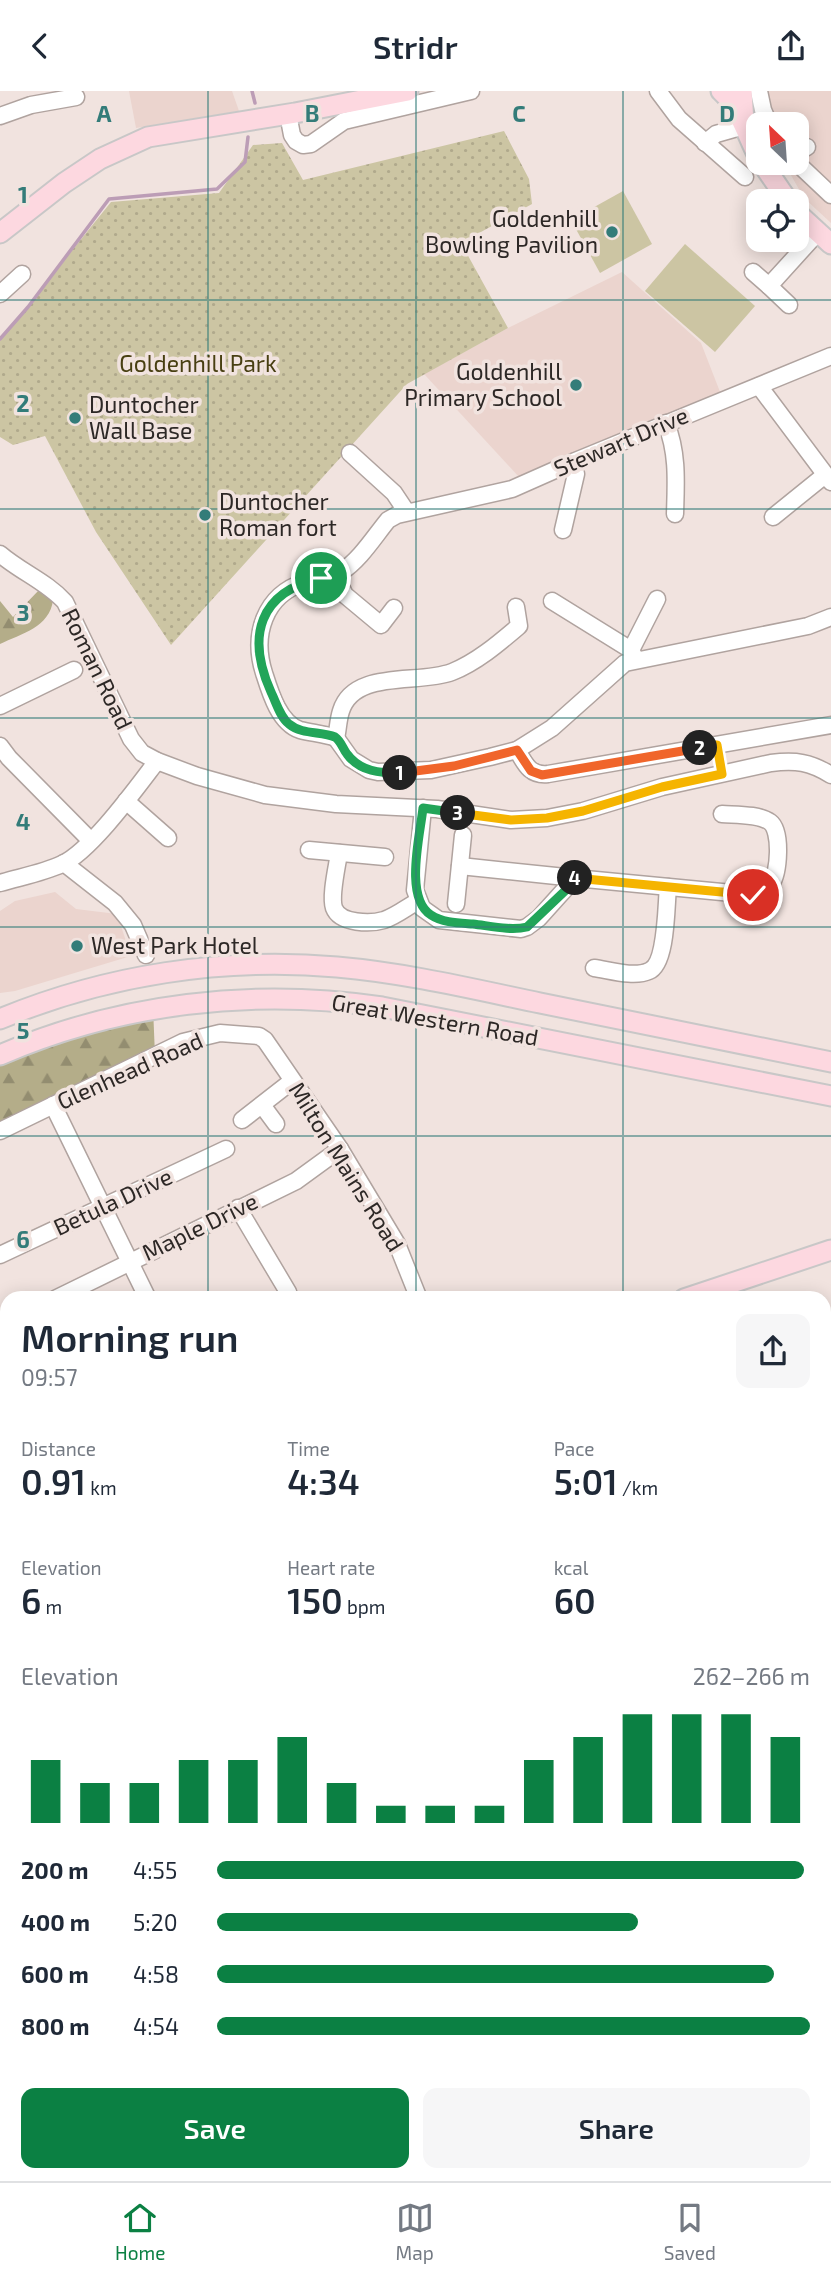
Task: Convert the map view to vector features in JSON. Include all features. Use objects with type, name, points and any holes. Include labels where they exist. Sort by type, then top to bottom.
[{"type":"main road","points":[[0,233],[64,183],[100,159],[148,137],[408,91]]},
{"type":"main road","points":[[721,91],[727,96],[746,130]]},
{"type":"main road","points":[[742,91],[744,126]]},
{"type":"main road","points":[[809,224],[824,238]]},
{"type":"main road","name":"Great Western Road","points":[[0,1019],[80,991],[151,975],[204,967],[259,964],[337,967],[432,981],[831,1062]]},
{"type":"main road","name":"Great Western Road","points":[[0,1055],[69,1030],[152,1009],[233,999],[309,1000],[379,1006],[831,1096]]},
{"type":"main road","points":[[708,1291],[831,1250]]},
{"type":"street","points":[[288,114],[292,135],[296,141],[303,145],[311,144],[344,121],[471,91]]},
{"type":"street","points":[[657,91],[679,118],[745,177]]},
{"type":"street","points":[[759,91],[764,112]]},
{"type":"street","points":[[0,116],[57,95],[76,97]]},
{"type":"street","points":[[705,143],[726,130],[744,126]]},
{"type":"street","points":[[809,174],[831,195]]},
{"type":"street","points":[[769,286],[824,238]]},
{"type":"street","points":[[753,272],[789,305]]},
{"type":"street","points":[[0,294],[22,274]]},
{"type":"street","name":"Stewart Drive","points":[[336,738],[297,729],[286,722],[266,682],[258,651],[259,628],[275,600],[295,586],[335,575],[351,564],[388,520],[406,511],[512,489],[831,356]]},
{"type":"street","points":[[759,386],[828,479],[773,517]]},
{"type":"street","points":[[666,423],[676,456],[676,514]]},
{"type":"street","points":[[350,453],[399,497],[406,511]]},
{"type":"street","points":[[563,530],[576,474],[573,462]]},
{"type":"street","name":"Roman Road","points":[[0,554],[51,588],[65,602],[131,739],[142,753],[157,761]]},
{"type":"street","points":[[335,575],[345,595],[380,625],[394,608]]},
{"type":"street","points":[[638,656],[657,599]]},
{"type":"street","points":[[552,601],[638,656]]},
{"type":"street","points":[[516,607],[519,626],[470,663],[453,672],[434,677],[377,682],[359,688],[348,697],[341,711],[336,738],[351,759],[369,770],[389,773],[454,766],[517,750],[552,728],[621,666],[638,656],[808,627],[831,617]]},
{"type":"street","points":[[0,706],[75,670]]},
{"type":"street","points":[[517,750],[531,771],[542,775],[831,725]]},
{"type":"street","points":[[717,745],[722,774]]},
{"type":"street","points":[[0,746],[91,841]]},
{"type":"street","points":[[0,883],[64,863],[91,841],[157,761],[232,786],[292,800],[423,808],[496,819],[547,818],[583,811],[662,787],[771,763],[798,761],[817,766],[831,775]]},
{"type":"street","points":[[126,801],[168,838]]},
{"type":"street","points":[[423,808],[415,890],[422,908],[439,920],[522,929],[539,918],[575,878]]},
{"type":"street","points":[[460,866],[759,894],[771,886],[774,879],[779,838],[776,829],[773,824],[760,818],[722,814]]},
{"type":"street","points":[[456,904],[463,835]]},
{"type":"street","points":[[309,851],[385,857]]},
{"type":"street","points":[[339,853],[333,905],[339,916],[345,920],[376,922],[393,916],[418,901]]},
{"type":"street","points":[[64,863],[115,903],[132,925],[146,955]]},
{"type":"street","points":[[594,968],[636,973],[650,971],[656,967],[661,955],[668,887]]},
{"type":"street","name":"Glenhead Road","points":[[0,1131],[183,1042],[220,1033],[259,1036],[264,1040]]},
{"type":"street","name":"Milton Mains Road","points":[[264,1040],[340,1149],[397,1244],[416,1291]]},
{"type":"street","points":[[242,1120],[292,1081]]},
{"type":"street","points":[[53,1105],[144,1291]]},
{"type":"street","points":[[262,1105],[276,1124]]},
{"type":"street","name":"Betula Drive","points":[[0,1255],[226,1149]]},
{"type":"street","name":"Maple Drive","points":[[71,1291],[296,1181],[340,1149]]},
{"type":"street","points":[[238,1208],[287,1291]]},
{"type":"shaded area","points":[[129,91],[232,91],[239,111],[136,128]]},
{"type":"shaded area","points":[[754,91],[831,91],[831,223],[809,203],[809,189],[799,189],[791,175],[809,175],[809,112],[760,112]]},
{"type":"shaded area","name":"Goldenhill Primary School","points":[[622,272],[701,343],[722,397],[519,477],[424,374],[508,328]]},
{"type":"shaded area","points":[[55,892],[76,909],[117,914],[131,956],[15,991],[0,993],[0,911],[15,901]]},
{"type":"green space","name":"Goldenhill Park","points":[[504,131],[529,179],[532,204],[461,243],[508,328],[407,384],[171,645],[96,532],[45,436],[13,445],[0,437],[0,340],[111,202],[219,193],[253,145],[282,143],[303,180]]},
{"type":"green space","name":"Goldenhill Bowling Pavilion","points":[[623,191],[652,244],[600,273],[571,220]]},
{"type":"green space","points":[[685,244],[755,306],[715,352],[645,291]]},
{"type":"green space","points":[[39,590],[53,600],[46,617],[25,633],[0,644],[0,601],[13,617]]},
{"type":"green space","points":[[153,1008],[155,1055],[0,1131],[0,1055]]},
{"type":"waterway","points":[[252,91],[255,103]]},
{"type":"waterway","points":[[0,339],[28,307],[109,199],[217,189],[245,162],[248,137]]},
{"type":"place","name":"Goldenhill Bowling Pavilion","points":[[612,232]]},
{"type":"place","name":"Goldenhill Primary School","points":[[576,385]]},
{"type":"place","name":"Duntocher Wall Base","points":[[75,418]]},
{"type":"place","name":"Duntocher Roman fort","points":[[205,515]]},
{"type":"place","name":"West Park Hotel","points":[[77,946]]},
{"type":"route","points":[[321,578],[295,586],[268,608],[259,628],[258,651],[266,682],[286,722],[297,729],[336,738],[351,759],[369,770],[389,773],[431,770],[517,750],[531,771],[542,775],[717,745],[722,774],[662,787],[583,811],[547,818],[511,820],[423,808],[415,890],[418,901],[429,915],[455,923],[522,929],[539,918],[575,878],[753,895]]}]
